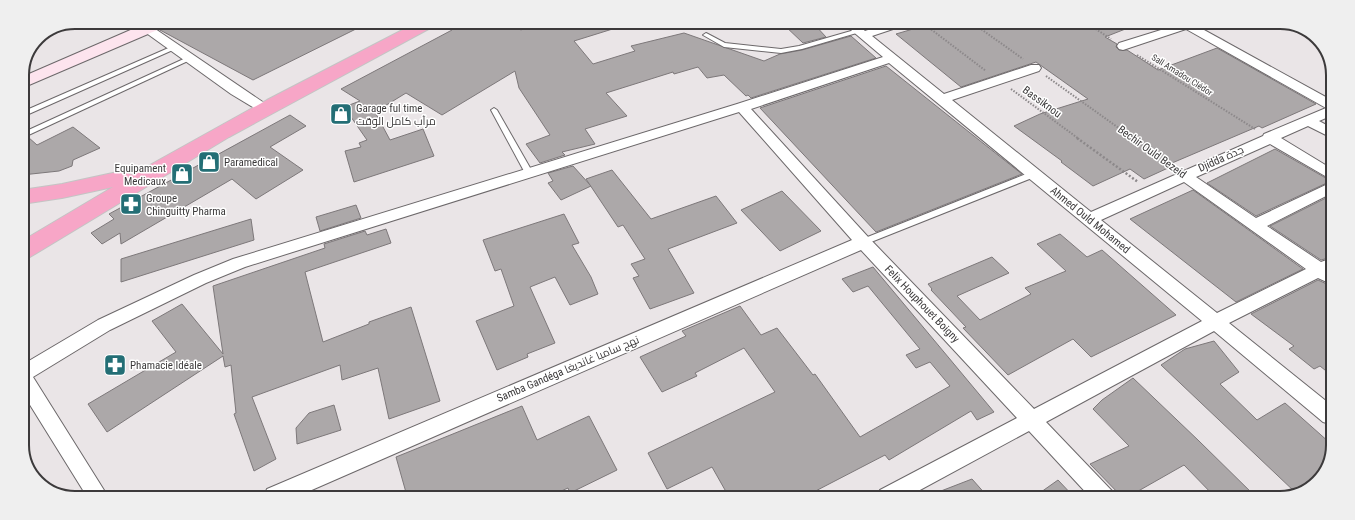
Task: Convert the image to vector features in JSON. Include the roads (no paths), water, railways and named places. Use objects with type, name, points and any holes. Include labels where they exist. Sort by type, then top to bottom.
[{"type":"highway","points":[[29,232],[409,29]]},
{"type":"highway","points":[[29,196],[126,181]]},
{"type":"highway","points":[[29,246],[126,181]]},
{"type":"street","points":[[29,80],[136,29]]},
{"type":"street","points":[[146,29],[188,59],[261,107]]},
{"type":"street","points":[[1123,46],[1175,29]]},
{"type":"street","points":[[1194,29],[1326,103]]},
{"type":"street","name":"Ahmed Ould Mohamed","points":[[857,30],[1326,413]]},
{"type":"street","points":[[29,371],[104,325],[206,276],[239,263],[742,107],[891,58]]},
{"type":"street","points":[[942,99],[1000,81],[1035,68]]},
{"type":"street","name":"Felix Houphouet Boigny","points":[[742,107],[863,242],[1099,491]]},
{"type":"street","name":"Djidda جدة","points":[[1089,219],[1326,113]]},
{"type":"street","points":[[1309,121],[1326,131]]},
{"type":"street","points":[[1269,138],[1326,171]]},
{"type":"street","name":"Bechir Ould Bezeid","points":[[1186,176],[1254,225],[1326,270]]},
{"type":"street","points":[[1254,225],[1326,190]]},
{"type":"street","name":"Samba Gandéga نهج سامبا غانديغا","points":[[286,491],[863,242]]},
{"type":"street","points":[[898,491],[1272,292],[1326,272]]},
{"type":"street","points":[[29,386],[94,491]]},
{"type":"lane","points":[[706,35],[724,45],[781,51],[800,48],[857,30]]},
{"type":"lane","points":[[29,112],[173,48]]},
{"type":"lane","points":[[29,133],[188,59]]},
{"type":"lane","points":[[494,110],[528,173]]},
{"type":"lane","points":[[863,242],[1034,174]]},
{"type":"place","name":"Garage ful time مرآب كامل الوقت","points":[[341,114]]},
{"type":"place","name":"Paramedical","points":[[209,162]]},
{"type":"place","name":"Equipament Medicaux","points":[[182,174]]},
{"type":"place","name":"Groupe Chinguitty Pharma","points":[[131,204]]},
{"type":"place","name":"Phamacie Idéale","points":[[115,365]]}]
